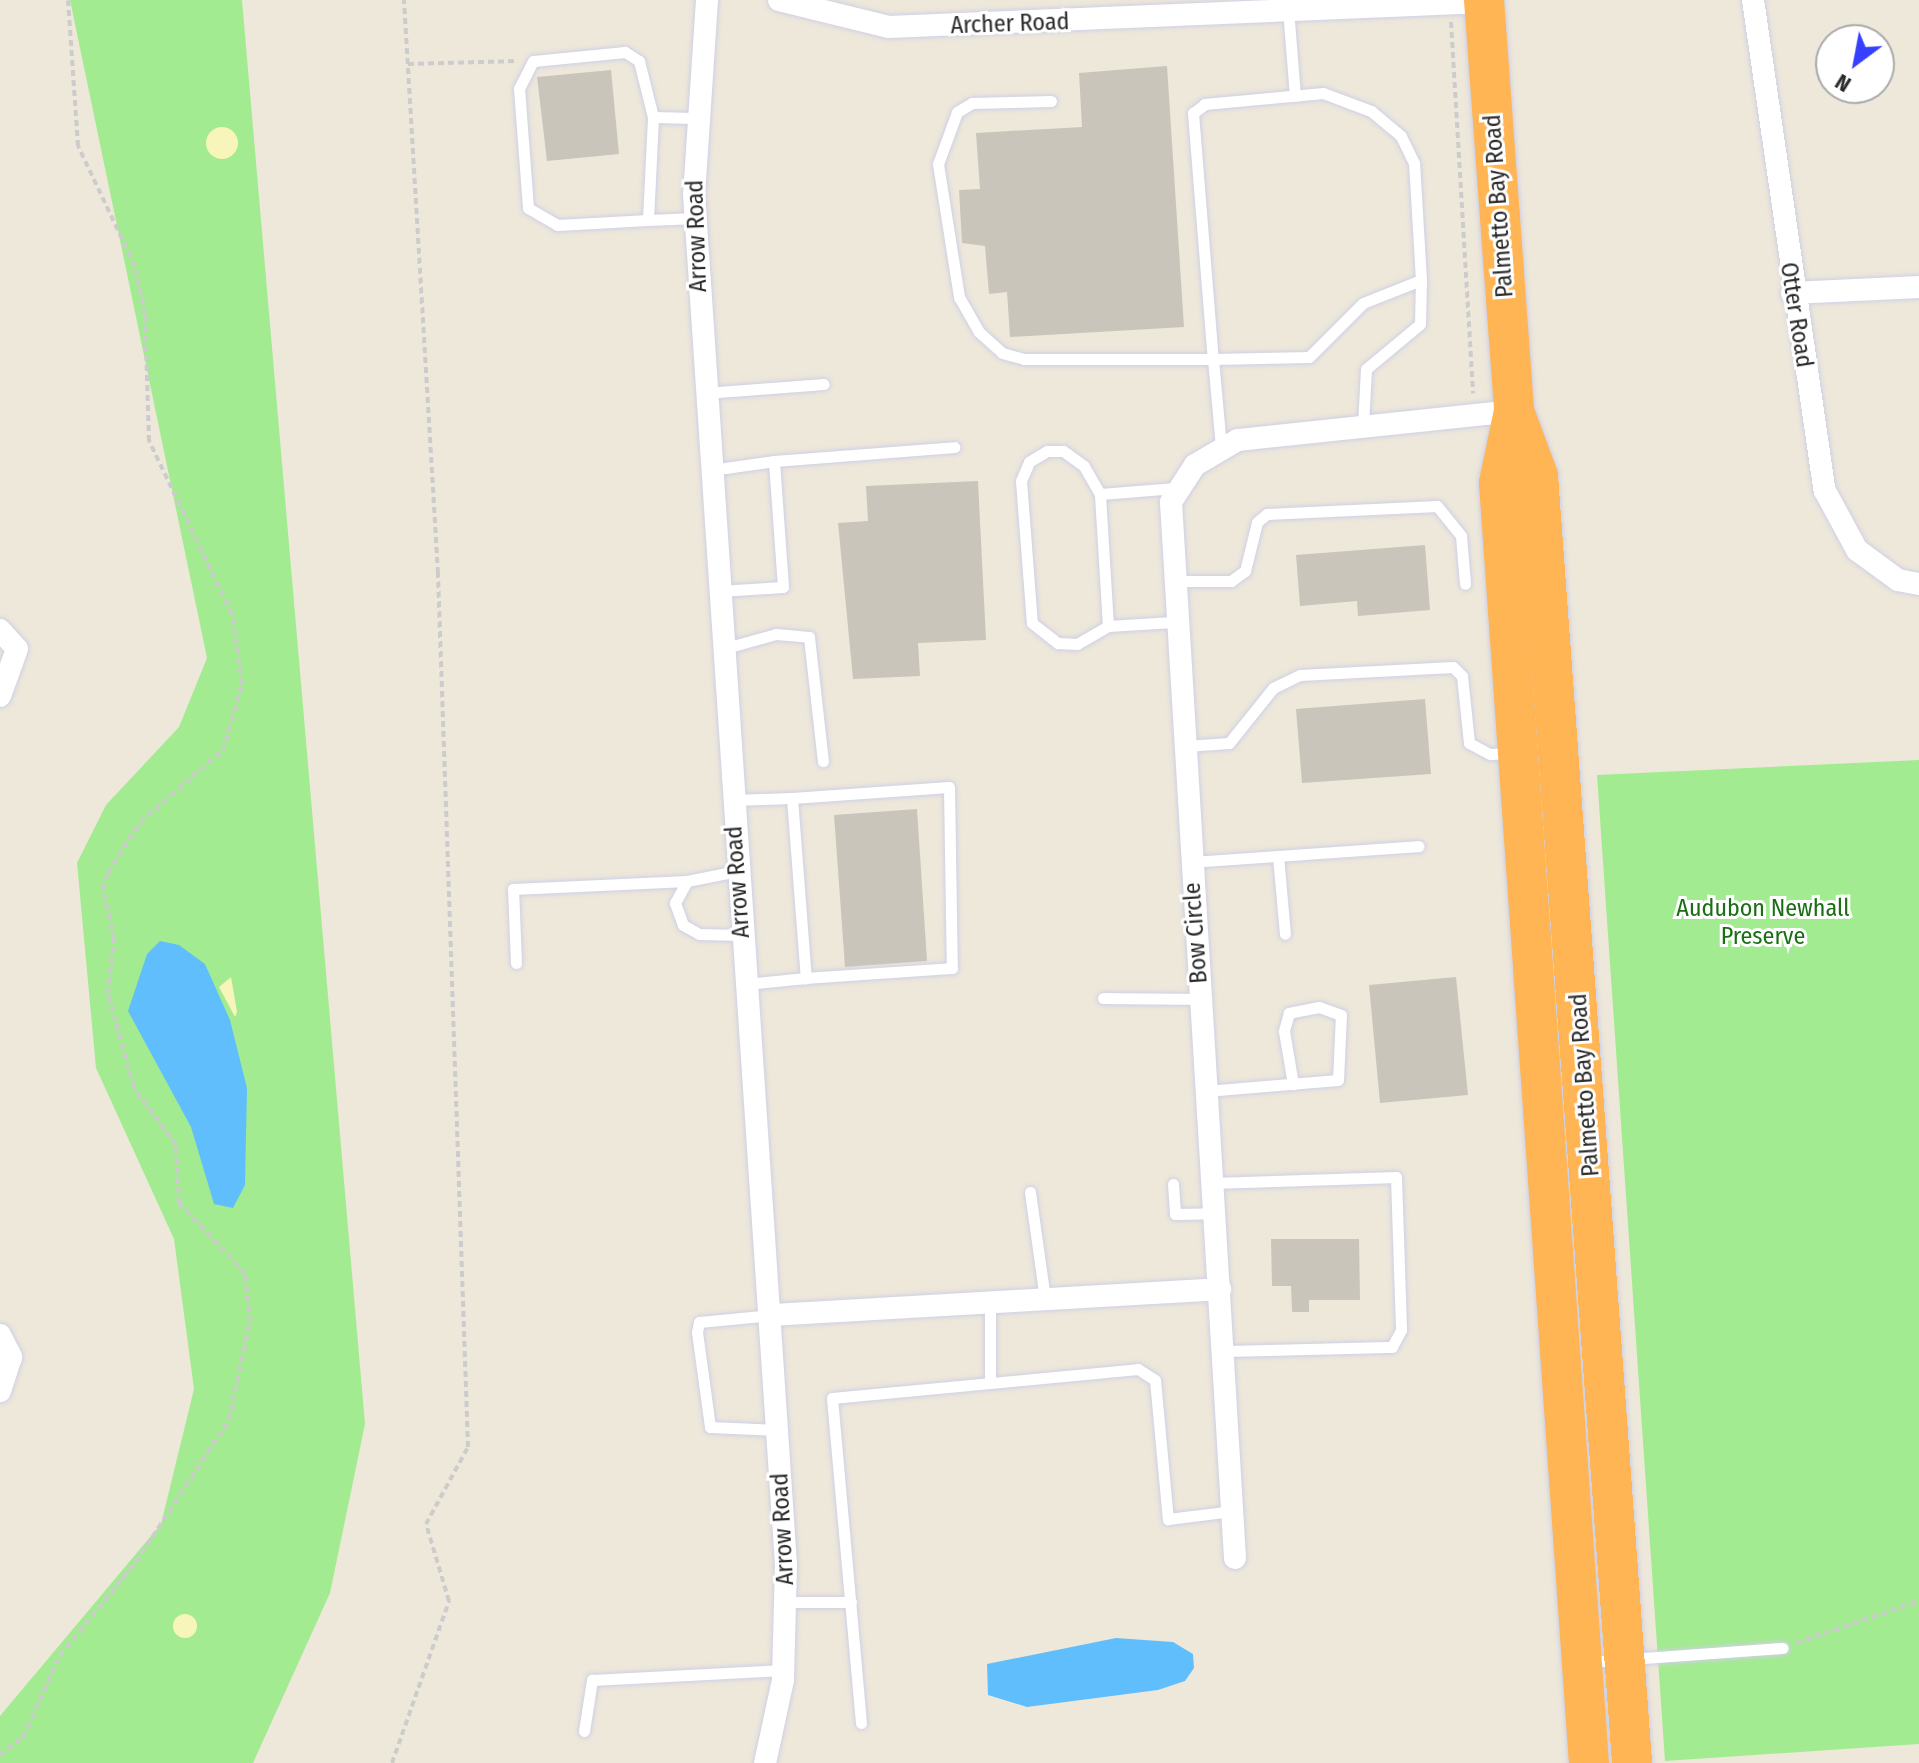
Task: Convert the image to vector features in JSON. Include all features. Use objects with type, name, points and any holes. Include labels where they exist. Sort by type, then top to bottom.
[{"type":"highway","name":"Palmetto Bay Road","points":[[1484,1],[1514,411],[1499,483],[1589,1763]]},
{"type":"highway","name":"Palmetto Bay Road","points":[[1514,411],[1538,476],[1632,1763]]},
{"type":"street","name":"Arrow Road","points":[[707,0],[695,118],[695,218],[741,935],[772,1315],[787,1602],[784,1670],[765,1763]]},
{"type":"street","name":"Archer Road","points":[[779,0],[889,27],[1288,6],[1484,1]]},
{"type":"street","name":"Otter Road","points":[[1753,0],[1792,293],[1836,523],[1877,565],[1919,584]]},
{"type":"street","points":[[1792,293],[1919,287]]},
{"type":"street","points":[[1176,488],[1221,447],[1363,426],[1514,411]]},
{"type":"street","name":"Bow Circle","points":[[1176,488],[1168,520],[1170,581],[1213,1183],[1235,1558]]},
{"type":"street","points":[[0,630],[17,649],[1,696]]},
{"type":"street","points":[[772,1315],[1220,1289]]},
{"type":"street","points":[[0,1335],[11,1357],[0,1391]]},
{"type":"lane","points":[[1288,6],[1295,96]]},
{"type":"lane","points":[[648,220],[653,117],[648,79],[625,52],[533,61],[519,88],[528,208],[557,225],[695,218]]},
{"type":"lane","points":[[1221,447],[1193,113],[1205,104],[1323,93],[1371,111],[1401,136],[1414,163],[1421,280],[1420,324],[1366,369],[1363,426]]},
{"type":"lane","points":[[1051,101],[972,103],[957,112],[943,136],[938,164],[959,297],[979,332],[1002,353],[1024,359],[1309,357],[1363,303],[1421,280]]},
{"type":"lane","points":[[653,117],[695,118]]},
{"type":"lane","points":[[704,393],[824,384]]},
{"type":"lane","points":[[710,470],[774,461],[954,447]]},
{"type":"lane","points":[[1108,626],[1100,494],[1084,466],[1063,451],[1029,462],[1021,481],[1032,623],[1058,643],[1077,644],[1108,626],[1173,622]]},
{"type":"lane","points":[[718,591],[783,587],[774,461]]},
{"type":"lane","points":[[1100,494],[1176,488]]},
{"type":"lane","points":[[1170,581],[1231,581],[1245,571],[1254,530],[1267,514],[1437,506],[1461,536],[1465,584]]},
{"type":"lane","points":[[722,649],[776,634],[809,637],[823,761]]},
{"type":"lane","points":[[1183,746],[1229,743],[1273,688],[1300,675],[1453,667],[1462,676],[1469,743],[1490,754],[1518,752]]},
{"type":"lane","points":[[732,800],[949,787],[952,968],[745,984]]},
{"type":"lane","points":[[792,798],[806,978]]},
{"type":"lane","points":[[1191,862],[1418,846]]},
{"type":"lane","points":[[1278,856],[1285,934]]},
{"type":"lane","points":[[516,963],[513,889],[687,881],[737,871]]},
{"type":"lane","points":[[687,881],[675,903],[683,925],[699,934],[741,935]]},
{"type":"lane","points":[[1103,998],[1200,999]]},
{"type":"lane","points":[[1206,1091],[1293,1084],[1343,1076],[1341,1015],[1319,1007],[1289,1013],[1284,1031],[1293,1084]]},
{"type":"lane","points":[[1213,1183],[1396,1177],[1401,1330],[1392,1347],[1223,1351]]},
{"type":"lane","points":[[1173,1184],[1175,1214],[1214,1213]]},
{"type":"lane","points":[[1030,1192],[1045,1299]]},
{"type":"lane","points":[[990,1302],[990,1383]]},
{"type":"lane","points":[[772,1315],[699,1322],[697,1332],[710,1427],[778,1430]]},
{"type":"lane","points":[[861,1723],[832,1398],[1138,1369],[1155,1380],[1168,1519],[1232,1511]]},
{"type":"lane","points":[[787,1602],[851,1602]]},
{"type":"lane","points":[[1583,1662],[1626,1662],[1782,1648]]},
{"type":"lane","points":[[584,1731],[592,1680],[784,1670]]},
{"type":"path","points":[[0,1755],[23,1737],[60,1655],[136,1562],[229,1420],[250,1321],[245,1273],[179,1203],[176,1145],[134,1088],[108,993],[114,939],[103,890],[108,873],[140,822],[223,750],[242,684],[232,614],[149,441],[145,314],[135,266],[78,146],[68,0]]},
{"type":"path","points":[[392,1763],[449,1601],[426,1524],[468,1447],[438,573],[404,0]]},
{"type":"path","points":[[408,64],[533,61]]},
{"type":"path","points":[[1782,1648],[1919,1601]]},
{"type":"green space","points":[[70,0],[242,0],[365,1424],[330,1593],[253,1763],[0,1763],[0,1716],[161,1524],[194,1389],[174,1239],[96,1068],[77,863],[106,805],[179,727],[207,658]]},
{"type":"green space","name":"Audubon Newhall Preserve","points":[[1919,760],[1919,1744],[1665,1761],[1597,775]]},
{"type":"sand","points":[[222,127],[233,132],[238,143],[233,154],[222,159],[211,154],[206,143],[211,132]]},
{"type":"sand","points":[[231,977],[237,1012],[235,1017],[219,987]]},
{"type":"sand","points":[[185,1614],[194,1617],[197,1626],[194,1635],[185,1638],[176,1635],[173,1626],[176,1617]]},
{"type":"water","points":[[160,941],[179,945],[205,964],[230,1020],[247,1088],[245,1185],[233,1208],[214,1204],[191,1127],[128,1011],[147,954]]},
{"type":"water","points":[[1116,1638],[1173,1642],[1193,1654],[1194,1668],[1185,1681],[1158,1690],[1027,1707],[988,1695],[987,1664]]},
{"type":"building","points":[[1167,66],[1184,327],[1010,337],[1007,292],[989,294],[985,246],[962,243],[959,190],[980,189],[976,133],[1082,127],[1079,73]]},
{"type":"building","points":[[611,70],[619,154],[547,161],[537,77]]},
{"type":"building","points":[[978,481],[986,640],[918,643],[920,676],[853,679],[838,523],[868,521],[866,486]]},
{"type":"building","points":[[1425,545],[1430,610],[1358,616],[1357,601],[1300,606],[1296,555]]},
{"type":"building","points":[[1425,699],[1431,774],[1302,783],[1296,709]]},
{"type":"building","points":[[917,809],[927,961],[845,967],[834,815]]},
{"type":"building","points":[[1456,977],[1468,1095],[1380,1103],[1369,985]]},
{"type":"building","points":[[1271,1239],[1359,1239],[1360,1300],[1309,1300],[1309,1312],[1292,1312],[1291,1286],[1272,1286]]}]
